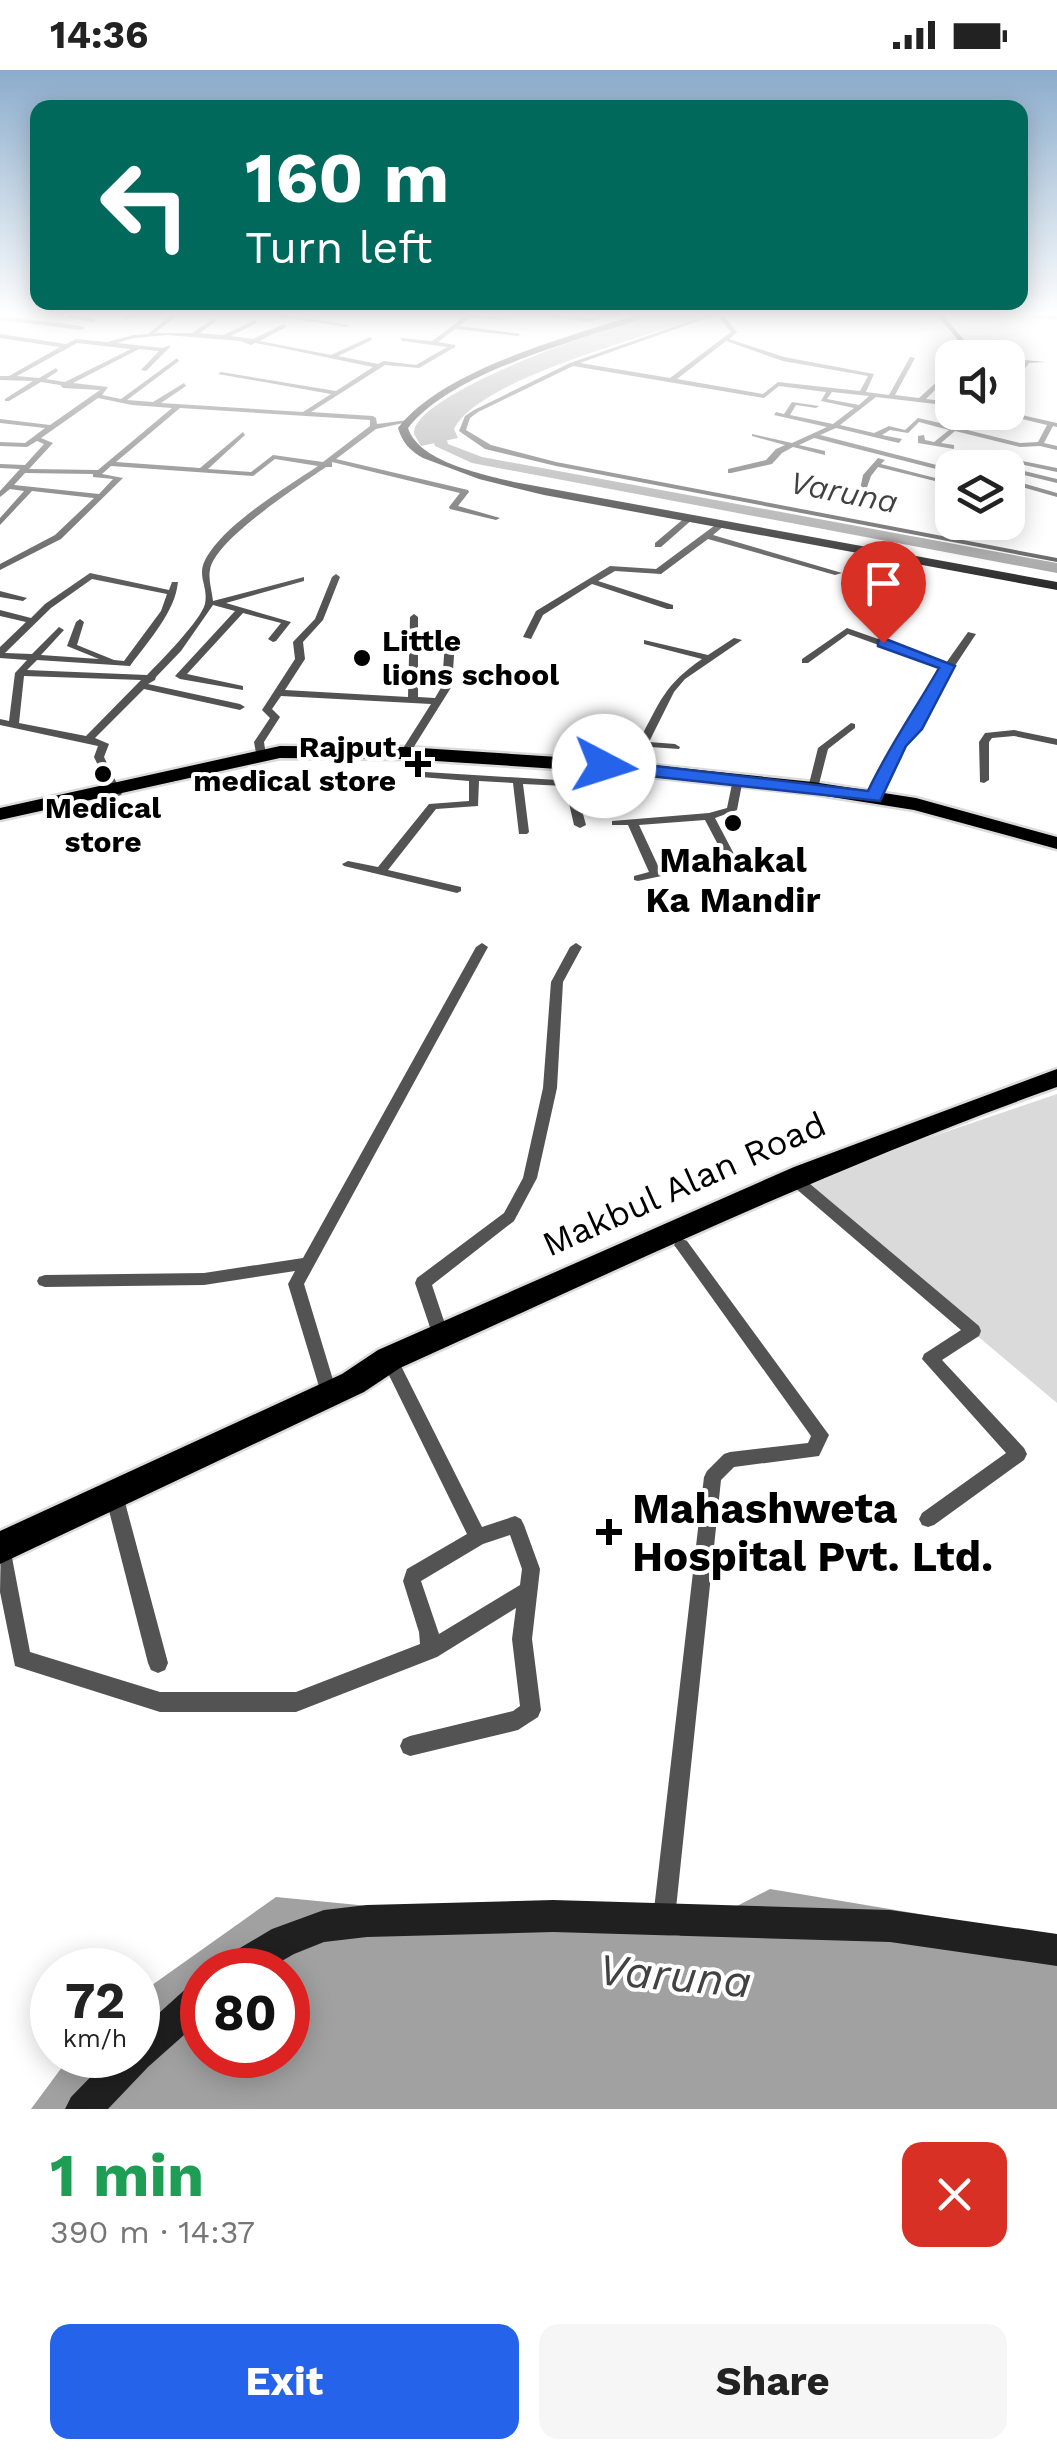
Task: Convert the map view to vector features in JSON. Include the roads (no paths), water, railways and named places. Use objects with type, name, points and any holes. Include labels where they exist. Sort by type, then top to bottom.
[{"type":"highway","points":[[116,792],[261,756],[308,752],[404,753],[813,788],[938,809],[1057,847]]},
{"type":"highway","points":[[0,816],[308,752]]},
{"type":"highway","points":[[576,765],[914,810],[1057,847]]},
{"type":"highway","name":"Makbul Alan Road","points":[[393,1366],[441,1336],[798,1183],[925,1137],[1057,1078]]},
{"type":"highway","name":"Makbul Alan Road","points":[[1012,1100],[1057,1092]]},
{"type":"highway","name":"Makbul Alan Road","points":[[1,1547],[341,1388],[682,1245],[798,1183]]},
{"type":"street","points":[[0,444],[26,445],[75,410]]},
{"type":"street","points":[[0,567],[58,536],[119,478],[96,475],[173,410]]},
{"type":"street","points":[[244,410],[373,418],[374,427]]},
{"type":"street","points":[[305,414],[311,410]]},
{"type":"street","points":[[419,410],[403,428],[410,444],[440,462],[552,491],[721,525],[1057,586]]},
{"type":"street","points":[[478,410],[467,417],[462,430],[488,447],[556,464],[1057,560]]},
{"type":"street","points":[[786,416],[789,410]]},
{"type":"street","points":[[808,421],[815,410]]},
{"type":"street","points":[[731,471],[764,464],[778,451],[834,426],[852,410]]},
{"type":"street","points":[[776,414],[898,441],[885,452],[863,488]]},
{"type":"street","points":[[1025,418],[1054,425],[1040,444]]},
{"type":"street","points":[[906,432],[918,420],[935,425]]},
{"type":"street","points":[[0,421],[52,426]]},
{"type":"street","points":[[213,604],[206,564],[221,541],[241,522],[332,463],[374,427],[406,421]]},
{"type":"street","points":[[922,436],[935,426]]},
{"type":"street","points":[[876,435],[889,428],[922,436]]},
{"type":"street","points":[[935,444],[952,430],[1020,445],[1057,448]]},
{"type":"street","points":[[204,468],[243,434]]},
{"type":"street","points":[[754,434],[822,453]]},
{"type":"street","points":[[819,434],[935,467]]},
{"type":"street","points":[[926,464],[970,434]]},
{"type":"street","points":[[922,436],[921,440],[951,447]]},
{"type":"street","points":[[4,489],[50,443],[35,439]]},
{"type":"street","points":[[1017,450],[1020,445]]},
{"type":"street","points":[[1038,462],[1057,448]]},
{"type":"street","points":[[110,464],[253,474],[274,456],[332,463],[466,492],[453,506],[496,518]]},
{"type":"street","points":[[877,464],[935,479]]},
{"type":"street","points":[[0,466],[99,472]]},
{"type":"street","points":[[1025,466],[1057,470]]},
{"type":"street","points":[[1025,470],[1057,481]]},
{"type":"street","points":[[926,488],[935,482]]},
{"type":"street","points":[[1025,486],[1057,495]]},
{"type":"street","points":[[4,489],[100,496]]},
{"type":"street","points":[[0,523],[30,489]]},
{"type":"street","points":[[658,546],[690,518]]},
{"type":"street","points":[[528,637],[539,612],[591,581],[619,566],[658,572],[721,525]]},
{"type":"street","points":[[706,536],[838,574]]},
{"type":"street","points":[[92,576],[174,589],[130,661],[114,664],[0,654],[33,621],[92,576]]},
{"type":"street","points":[[261,756],[259,742],[276,716],[267,710],[282,694],[301,657],[298,642],[319,620],[336,577]]},
{"type":"street","points":[[88,739],[148,682],[213,604],[301,578]]},
{"type":"street","points":[[591,581],[670,607]]},
{"type":"street","points":[[0,594],[23,598]]},
{"type":"street","points":[[213,604],[286,622],[273,639]]},
{"type":"street","points":[[240,611],[180,676],[240,688]]},
{"type":"street","points":[[0,613],[33,621]]},
{"type":"street","points":[[413,701],[414,617]]},
{"type":"street","points":[[80,622],[72,646],[114,664]]},
{"type":"street","points":[[14,724],[20,673],[58,630]]},
{"type":"street","points":[[805,661],[846,631],[948,666]]},
{"type":"street","points":[[874,797],[899,744],[913,729],[970,634]]},
{"type":"street","points":[[404,753],[448,680],[450,640]]},
{"type":"street","points":[[643,744],[670,691],[736,640]]},
{"type":"street","points":[[648,642],[708,658]]},
{"type":"street","points":[[20,673],[148,682],[240,707]]},
{"type":"street","points":[[282,694],[438,701]]},
{"type":"street","points":[[0,722],[104,744],[100,757],[109,769],[116,792]]},
{"type":"street","points":[[813,788],[823,748],[851,726]]},
{"type":"street","points":[[984,780],[984,742],[989,735],[1014,733],[1057,742]]},
{"type":"street","points":[[576,765],[576,738],[675,747]]},
{"type":"street","points":[[509,760],[523,832]]},
{"type":"street","points":[[425,775],[570,783],[580,825]]},
{"type":"street","points":[[380,872],[433,806],[474,804],[474,779]]},
{"type":"street","points":[[616,823],[709,816],[732,810],[737,784]]},
{"type":"street","points":[[709,816],[731,859]]},
{"type":"street","points":[[632,822],[656,874]]},
{"type":"street","points":[[638,878],[747,855]]},
{"type":"street","points":[[348,864],[457,889]]},
{"type":"street","points":[[441,1336],[423,1283],[510,1217],[530,1178],[550,1088],[557,982],[576,946]]},
{"type":"street","points":[[341,1388],[296,1284],[482,947]]},
{"type":"street","points":[[798,1183],[972,1332],[930,1360],[1018,1454],[928,1518]]},
{"type":"street","points":[[664,1919],[714,1476],[730,1460],[813,1450],[820,1435],[682,1245]]},
{"type":"street","points":[[45,1282],[204,1278],[308,1262]]},
{"type":"street","points":[[393,1366],[478,1537]]},
{"type":"street","points":[[114,1495],[158,1664]]},
{"type":"street","points":[[410,1746],[528,1714],[522,1639],[530,1559],[518,1526],[506,1525],[478,1537],[412,1578],[430,1650]]},
{"type":"street","points":[[1,1547],[22,1659],[160,1702],[296,1702],[430,1650],[530,1589]]},
{"type":"street","points":[[271,1948],[324,1926],[368,1920],[553,1916],[890,1926],[1057,1950]]},
{"type":"street","points":[[160,2033],[180,2016]]},
{"type":"street","points":[[83,2109],[113,2078]]},
{"type":"water","points":[[432,410],[470,410],[454,429],[458,438],[421,446],[414,434],[422,418]]},
{"type":"water","points":[[770,1889],[1057,1937],[1057,2109],[31,2109],[54,2078],[160,2078],[160,1979],[180,1965],[180,2078],[310,2078],[310,1948],[204,1948],[276,1897],[679,1936]]},
{"type":"waterway","name":"Varuna","points":[[439,411],[433,415],[442,446],[477,460],[1057,568]]},
{"type":"place","name":"Little lions school","points":[[362,658]]},
{"type":"place","name":"Rajput medical store","points":[[418,764]]},
{"type":"place","name":"Medical store","points":[[103,774]]},
{"type":"place","name":"Mahakal Ka Mandir","points":[[733,823]]},
{"type":"place","name":"Mahashweta Hospital Pvt. Ltd.","points":[[609,1532]]}]
